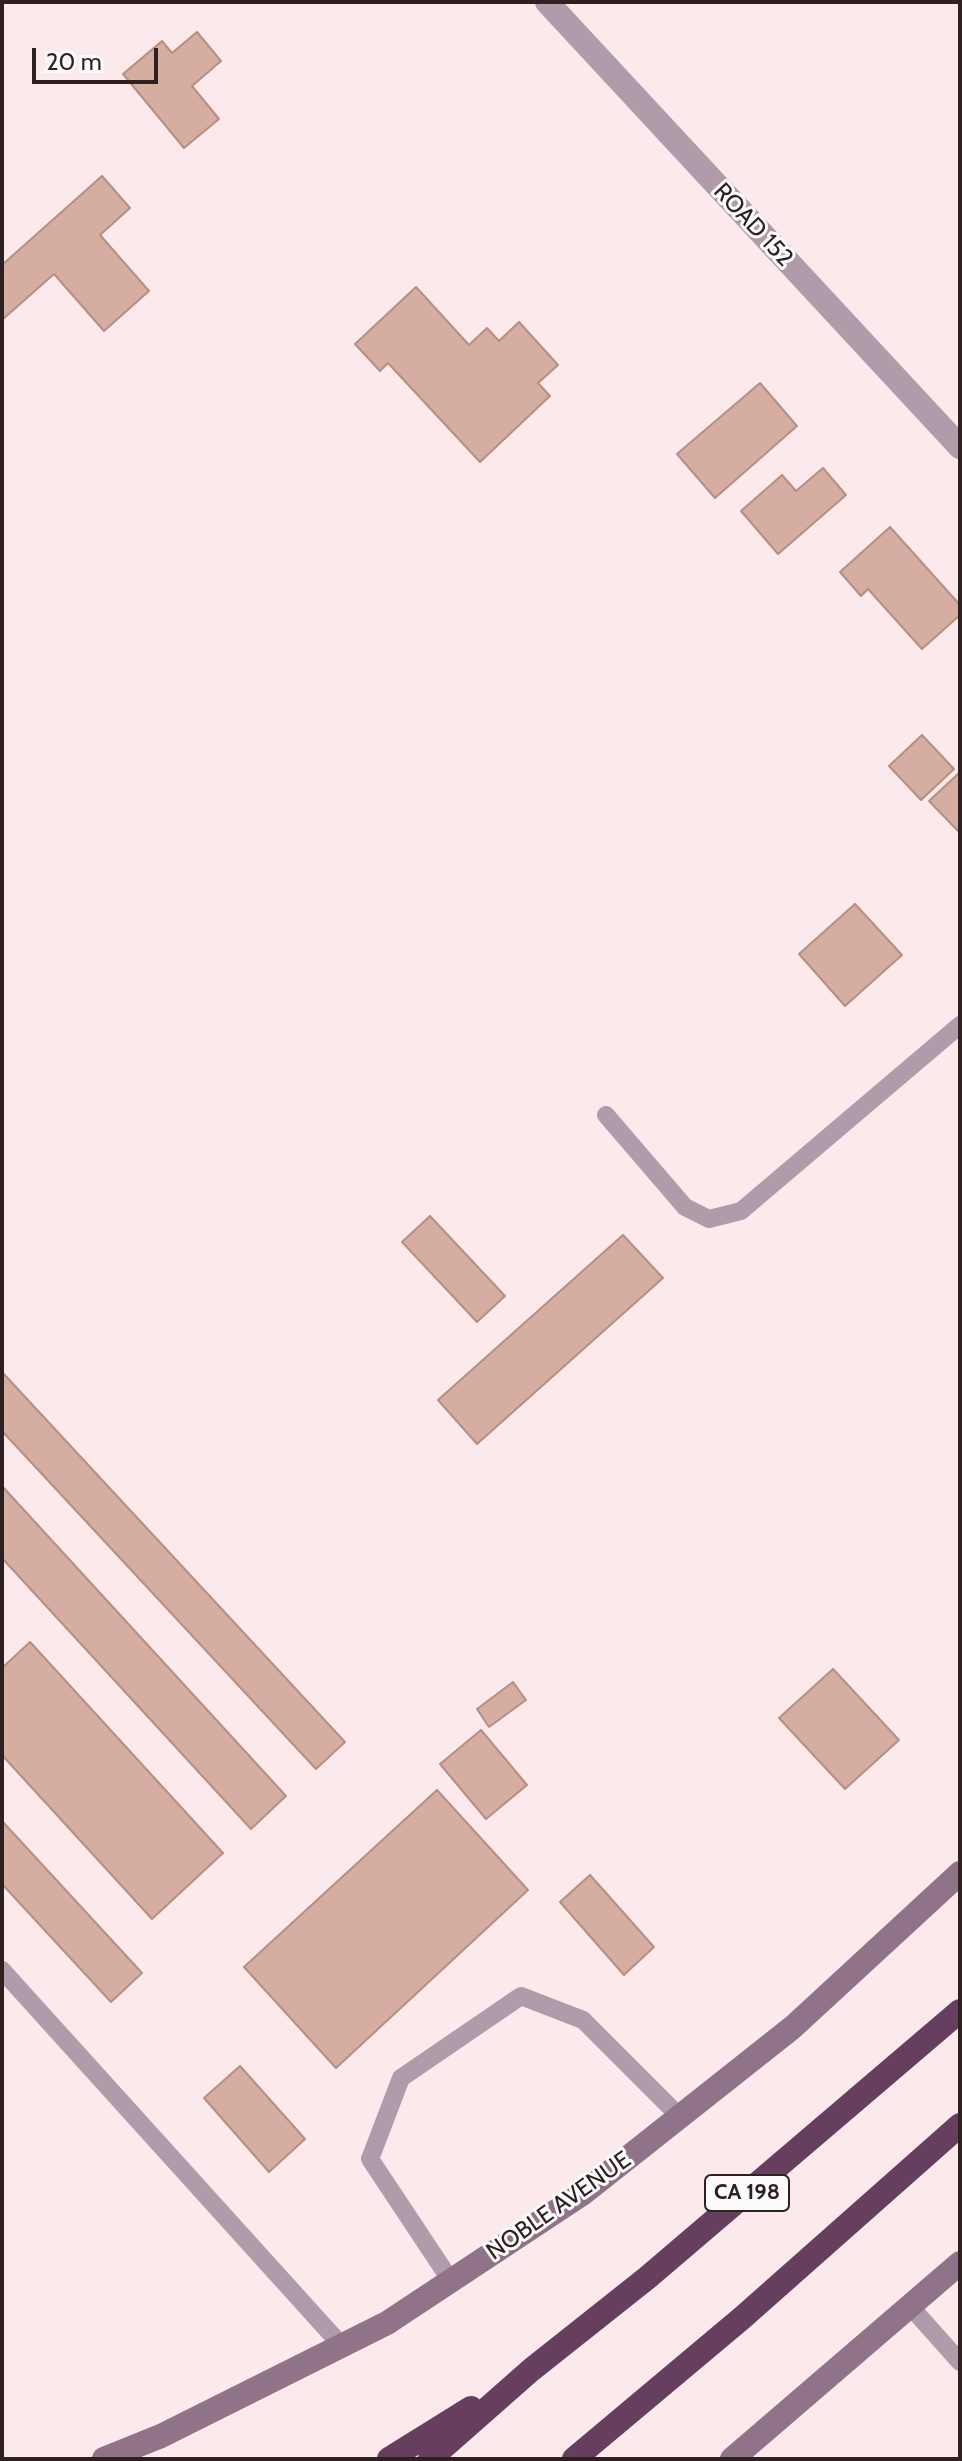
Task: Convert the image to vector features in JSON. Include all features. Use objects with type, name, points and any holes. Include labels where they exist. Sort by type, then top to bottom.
[{"type":"highway","name":"CA 198","points":[[430,2459],[531,2370],[647,2278],[960,2011]]},
{"type":"highway","points":[[574,2459],[754,2308],[960,2125]]},
{"type":"highway","points":[[389,2459],[531,2370]]},
{"type":"street","name":"ROAD 152","points":[[547,2],[960,447]]},
{"type":"street","name":"NOBLE AVENUE","points":[[104,2459],[161,2436],[387,2323],[582,2194],[793,2027],[960,1873]]},
{"type":"street","points":[[732,2459],[960,2263]]},
{"type":"lane","points":[[606,1115],[685,1207],[709,1219],[741,1211],[960,1025]]},
{"type":"lane","points":[[2,1970],[342,2346]]},
{"type":"lane","points":[[451,2281],[370,2159],[401,2078],[521,1996],[583,2020],[680,2117]]},
{"type":"lane","points":[[910,2306],[960,2362]]},
{"type":"building","points":[[197,32],[221,61],[192,86],[219,119],[184,148],[123,74],[162,41],[172,53]]},
{"type":"building","points":[[102,176],[130,208],[100,235],[149,291],[104,331],[54,274],[2,320],[2,265]]},
{"type":"building","points":[[416,287],[469,345],[487,328],[499,341],[519,322],[558,365],[538,383],[550,396],[480,462],[388,363],[380,371],[355,344]]},
{"type":"building","points":[[760,383],[797,426],[715,498],[677,454]]},
{"type":"building","points":[[823,468],[846,495],[778,554],[741,511],[782,475],[796,491]]},
{"type":"building","points":[[890,527],[960,605],[960,615],[922,649],[868,589],[861,596],[840,572]]},
{"type":"building","points":[[922,735],[954,769],[921,800],[889,766]]},
{"type":"building","points":[[960,772],[960,833],[929,801]]},
{"type":"building","points":[[855,904],[902,955],[845,1006],[799,954]]},
{"type":"building","points":[[430,1216],[505,1296],[477,1322],[402,1242]]},
{"type":"building","points":[[623,1235],[663,1278],[477,1444],[438,1400]]},
{"type":"building","points":[[2,1372],[345,1742],[316,1769],[2,1431]]},
{"type":"building","points":[[2,1486],[286,1796],[251,1829],[2,1558]]},
{"type":"building","points":[[30,1642],[223,1853],[152,1919],[2,1755],[2,1668]]},
{"type":"building","points":[[833,1669],[899,1740],[845,1789],[779,1718]]},
{"type":"building","points":[[513,1682],[526,1700],[489,1727],[477,1709]]},
{"type":"building","points":[[481,1730],[527,1785],[486,1819],[440,1764]]},
{"type":"building","points":[[437,1790],[528,1890],[336,2068],[244,1967]]},
{"type":"building","points":[[2,1821],[142,1973],[111,2002],[2,1884]]},
{"type":"building","points":[[590,1875],[654,1947],[624,1975],[560,1902]]},
{"type":"building","points":[[240,2066],[305,2139],[269,2172],[204,2098]]}]
